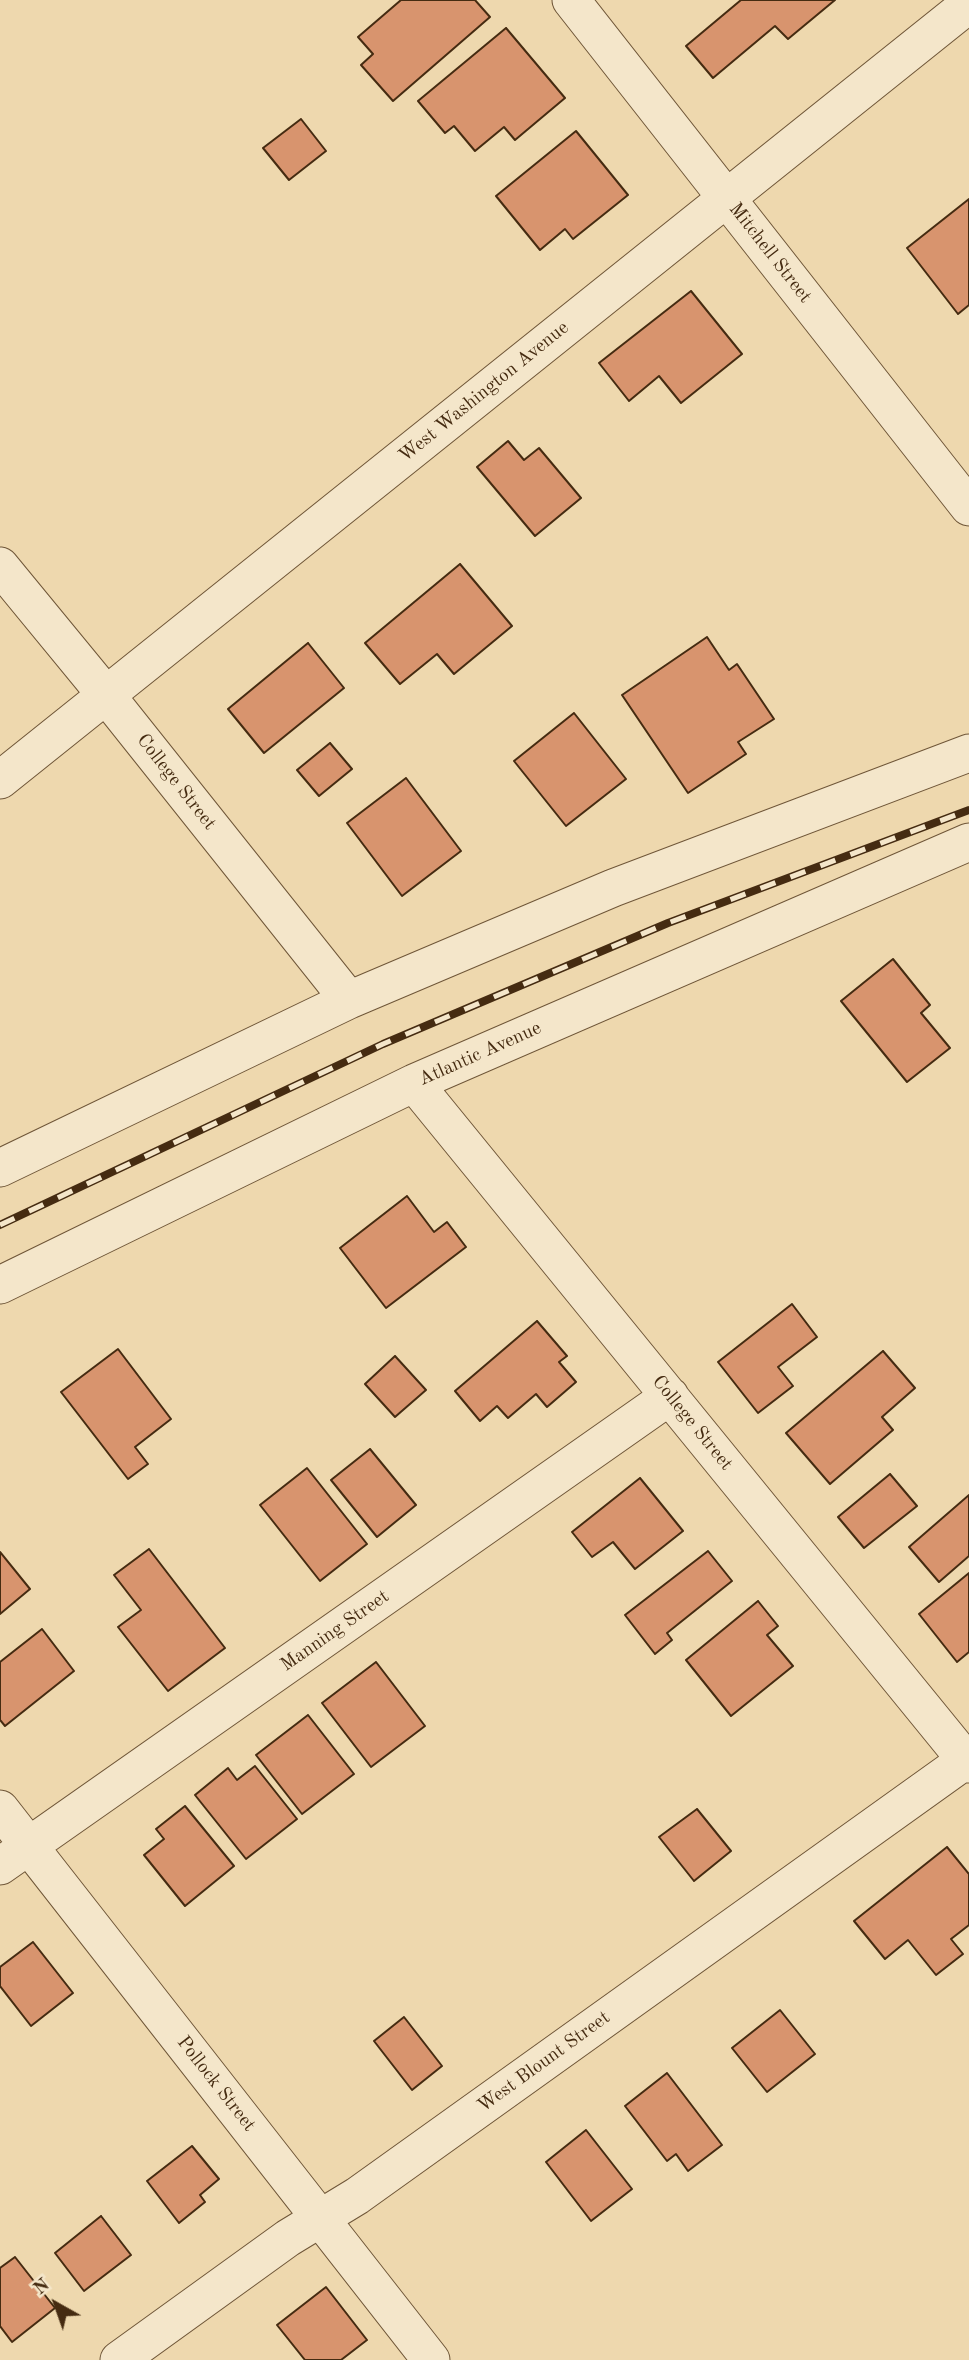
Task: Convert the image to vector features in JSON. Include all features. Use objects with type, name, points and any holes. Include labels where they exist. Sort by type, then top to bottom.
[{"type":"street","name":"Mitchell Street","points":[[571,0],[969,507]]},
{"type":"street","name":"West Washington Avenue","points":[[0,780],[969,4]]},
{"type":"street","name":"College Street","points":[[0,566],[349,1000]]},
{"type":"street","points":[[0,1168],[349,1000],[613,888],[969,753]]},
{"type":"street","name":"Atlantic Avenue","points":[[0,1285],[414,1083],[969,842]]},
{"type":"street","name":"College Street","points":[[414,1083],[967,1762]]},
{"type":"street","name":"Manning Street","points":[[14,1856],[670,1396]]},
{"type":"street","name":"West Blount Street","points":[[119,2360],[288,2238],[368,2188],[967,1762]]},
{"type":"street","name":"Pollock Street","points":[[0,1809],[14,1856],[322,2218],[431,2360]]},
{"type":"building","points":[[401,0],[475,0],[490,17],[393,101],[361,65],[373,54],[358,37]]},
{"type":"building","points":[[741,0],[835,0],[788,39],[775,26],[713,78],[686,46]]},
{"type":"building","points":[[506,28],[565,98],[515,140],[504,127],[475,151],[454,126],[445,133],[418,101]]},
{"type":"building","points":[[301,119],[326,151],[289,180],[263,148]]},
{"type":"building","points":[[576,131],[628,195],[573,239],[565,229],[540,250],[496,196]]},
{"type":"building","points":[[969,199],[969,305],[958,314],[907,248]]},
{"type":"building","points":[[691,291],[742,354],[681,403],[659,376],[629,401],[599,363]]},
{"type":"building","points":[[508,441],[524,460],[539,448],[581,498],[535,536],[477,467]]},
{"type":"building","points":[[460,564],[512,626],[454,674],[437,654],[400,684],[365,643]]},
{"type":"building","points":[[707,637],[729,670],[737,664],[774,719],[738,742],[746,754],[688,793],[622,695]]},
{"type":"building","points":[[308,643],[344,688],[264,753],[228,709]]},
{"type":"building","points":[[574,713],[626,779],[566,826],[514,761]]},
{"type":"building","points":[[330,743],[352,769],[319,796],[297,770]]},
{"type":"building","points":[[406,778],[461,851],[402,896],[347,823]]},
{"type":"building","points":[[893,959],[930,1005],[921,1013],[950,1048],[907,1082],[841,1001]]},
{"type":"building","points":[[407,1196],[434,1232],[447,1222],[466,1247],[386,1308],[340,1248]]},
{"type":"building","points":[[792,1304],[817,1337],[778,1367],[793,1386],[758,1413],[718,1362]]},
{"type":"building","points":[[537,1321],[567,1356],[559,1362],[576,1382],[547,1407],[536,1394],[508,1418],[497,1406],[480,1421],[455,1391]]},
{"type":"building","points":[[118,1349],[171,1419],[135,1447],[148,1464],[128,1479],[61,1392]]},
{"type":"building","points":[[883,1351],[915,1388],[882,1417],[893,1430],[830,1484],[786,1433]]},
{"type":"building","points":[[395,1356],[426,1390],[395,1417],[365,1384]]},
{"type":"building","points":[[370,1449],[416,1505],[377,1537],[331,1480]]},
{"type":"building","points":[[307,1468],[367,1544],[320,1581],[260,1505]]},
{"type":"building","points":[[890,1474],[917,1506],[864,1548],[838,1517]]},
{"type":"building","points":[[640,1478],[683,1531],[635,1569],[613,1542],[592,1557],[572,1532]]},
{"type":"building","points":[[969,1495],[969,1556],[939,1582],[909,1547]]},
{"type":"building","points":[[149,1549],[225,1648],[168,1691],[118,1627],[141,1610],[114,1575]]},
{"type":"building","points":[[708,1551],[732,1581],[667,1633],[672,1640],[655,1654],[625,1615]]},
{"type":"building","points":[[0,1552],[30,1589],[0,1614]]},
{"type":"building","points":[[969,1573],[969,1652],[957,1662],[919,1614]]},
{"type":"building","points":[[758,1601],[778,1626],[767,1635],[793,1666],[731,1716],[686,1660]]},
{"type":"building","points":[[42,1629],[74,1671],[5,1726],[0,1720],[0,1662]]},
{"type":"building","points":[[376,1662],[425,1726],[371,1767],[322,1703]]},
{"type":"building","points":[[308,1715],[354,1774],[302,1814],[256,1755]]},
{"type":"building","points":[[255,1766],[297,1819],[246,1859],[195,1795],[228,1768],[237,1780]]},
{"type":"building","points":[[185,1806],[234,1866],[185,1906],[144,1855],[164,1839],[156,1829]]},
{"type":"building","points":[[697,1809],[731,1851],[694,1881],[659,1837]]},
{"type":"building","points":[[947,1847],[969,1874],[969,1925],[951,1939],[963,1954],[936,1975],[908,1940],[885,1959],[854,1921]]},
{"type":"building","points":[[33,1942],[73,1993],[31,2026],[0,1986],[0,1967]]},
{"type":"building","points":[[780,2010],[815,2054],[767,2092],[732,2048]]},
{"type":"building","points":[[404,2017],[442,2066],[412,2090],[374,2041]]},
{"type":"building","points":[[667,2073],[722,2145],[688,2171],[676,2154],[667,2161],[625,2106]]},
{"type":"building","points":[[586,2130],[632,2189],[591,2221],[546,2162]]},
{"type":"building","points":[[192,2146],[219,2179],[200,2195],[205,2202],[179,2223],[147,2181]]},
{"type":"building","points":[[101,2216],[131,2255],[84,2291],[55,2253]]},
{"type":"building","points":[[15,2257],[55,2308],[12,2342],[0,2326],[0,2268]]},
{"type":"building","points":[[326,2287],[367,2340],[341,2360],[305,2360],[277,2325]]},
{"type":"railway","points":[[0,1225],[383,1044],[668,923],[969,810]]}]
